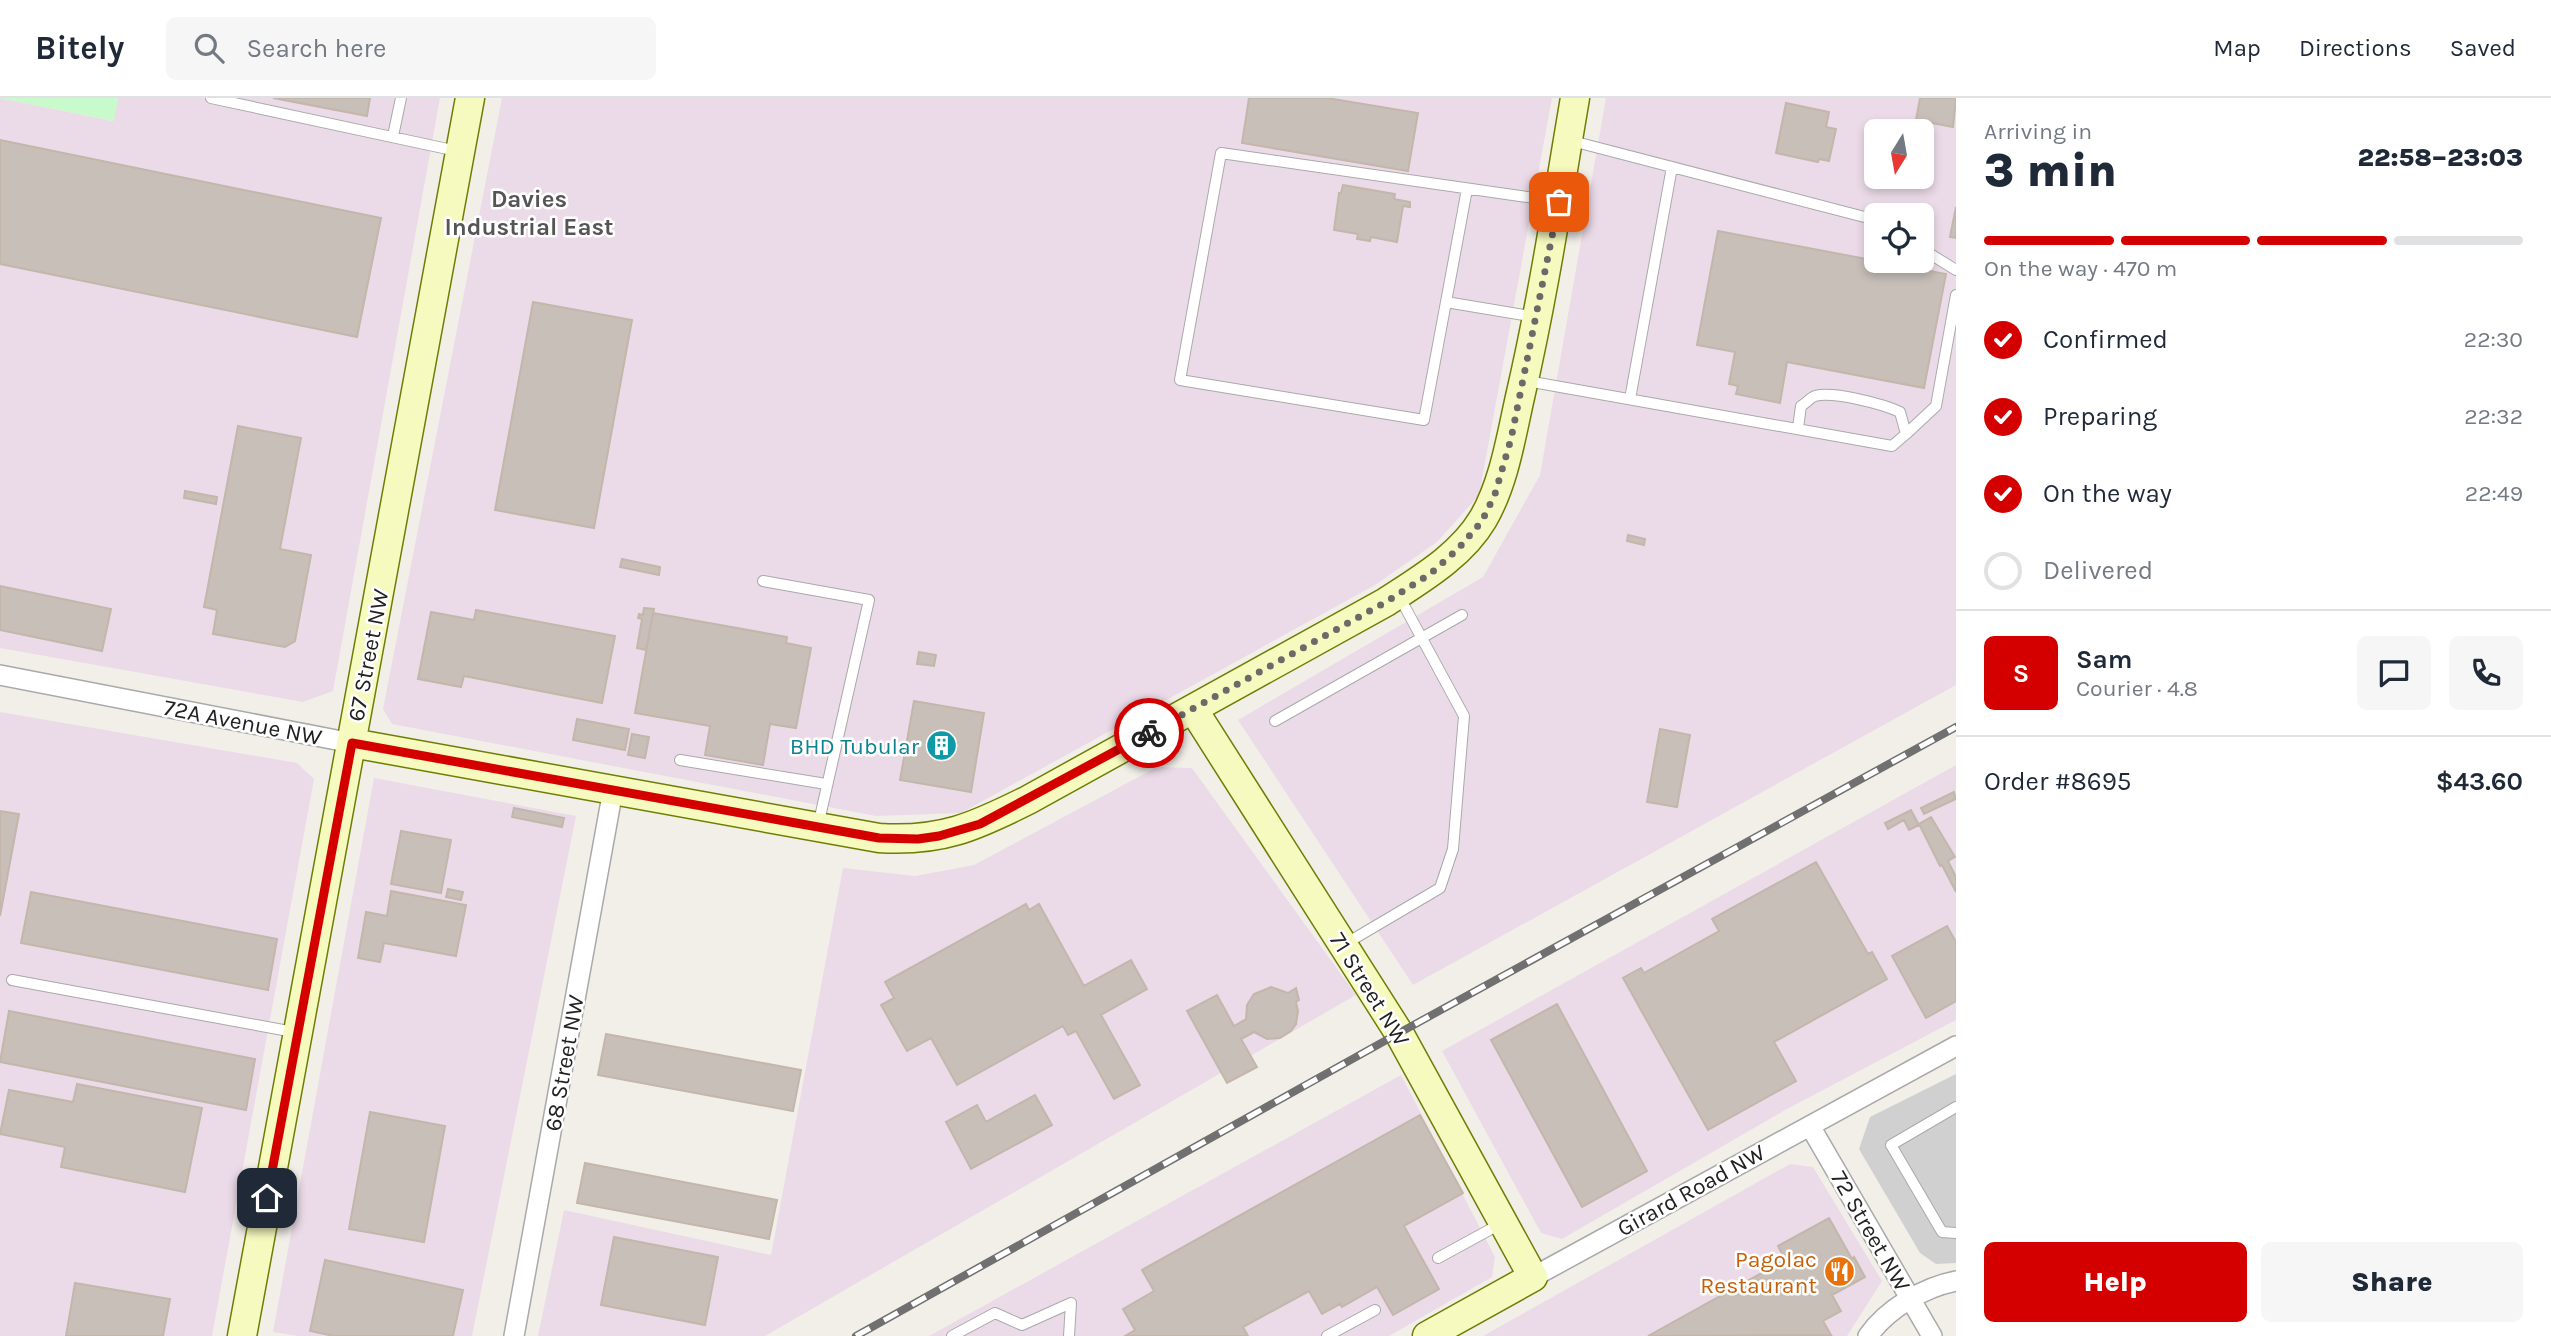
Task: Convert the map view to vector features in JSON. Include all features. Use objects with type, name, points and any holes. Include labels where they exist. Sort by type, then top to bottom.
[{"type":"street","name":"67 Street NW","points":[[242,1336],[470,98]]},
{"type":"street","points":[[1524,381],[1576,98]]},
{"type":"street","name":"72A Avenue NW","points":[[0,675],[352,743],[879,838],[918,839],[958,832],[1028,800],[1193,709],[1398,594],[1439,566],[1482,521],[1495,494],[1524,381]]},
{"type":"street","name":"71 Street NW","points":[[1193,709],[1399,1033],[1533,1277]]},
{"type":"street","name":"68 Street NW","points":[[514,1336],[613,790]]},
{"type":"street","name":"Girard Road NW","points":[[1427,1336],[1956,1046]]},
{"type":"street","name":"72 Street NW","points":[[1810,1126],[1932,1336]]},
{"type":"street","points":[[1868,1336],[1887,1314],[1929,1290],[1956,1281]]},
{"type":"lane","points":[[211,98],[460,152]]},
{"type":"lane","points":[[393,136],[401,98]]},
{"type":"lane","points":[[1568,140],[1864,217]]},
{"type":"lane","points":[[1467,189],[1424,420],[1180,380],[1221,153],[1559,202]]},
{"type":"lane","points":[[1630,400],[1672,167]]},
{"type":"lane","points":[[1934,256],[1956,270]]},
{"type":"lane","points":[[1524,381],[1892,446],[1936,406],[1956,295]]},
{"type":"lane","points":[[1446,302],[1537,317]]},
{"type":"lane","points":[[1798,428],[1801,406],[1815,396],[1851,397],[1885,404],[1900,412],[1906,434]]},
{"type":"lane","points":[[763,581],[869,600],[818,827]]},
{"type":"lane","points":[[1343,945],[1440,888],[1453,849],[1464,716],[1398,594]]},
{"type":"lane","points":[[1275,721],[1462,615]]},
{"type":"lane","points":[[680,761],[826,784]]},
{"type":"lane","points":[[12,980],[298,1033]]},
{"type":"lane","points":[[1956,1107],[1891,1144],[1942,1232],[1956,1233]]},
{"type":"lane","points":[[1438,1258],[1503,1222]]},
{"type":"lane","points":[[952,1336],[995,1313],[1022,1325],[1070,1303],[1069,1336]]},
{"type":"lane","points":[[1327,1336],[1375,1310]]},
{"type":"shaded area","points":[[0,98],[113,121],[118,98],[440,98],[333,691],[303,702],[0,648]]},
{"type":"shaded area","points":[[502,98],[1552,98],[1479,495],[1437,542],[1375,585],[961,813],[876,816],[392,724],[383,709]]},
{"type":"shaded area","points":[[1606,98],[1956,98],[1956,685],[1413,985],[1238,720],[1483,577],[1540,475]]},
{"type":"shaded area","points":[[0,712],[297,763],[314,779],[212,1336],[0,1336]]},
{"type":"shaded area","points":[[1956,765],[1956,1020],[1787,1109],[1562,1239],[1541,1233],[1442,1051]]},
{"type":"shaded area","points":[[1157,767],[1192,768],[1356,995],[765,1336],[538,1336],[564,1210],[771,1255],[843,868],[915,876],[974,865]]},
{"type":"shaded area","points":[[374,778],[576,816],[472,1336],[298,1336],[273,1332]]},
{"type":"shaded area","points":[[1956,1074],[1956,1263],[1936,1264],[1920,1253],[1859,1149],[1870,1117]]},
{"type":"shaded area","points":[[1401,1075],[1495,1257],[1492,1277],[1389,1336],[929,1336]]},
{"type":"shaded area","points":[[1790,1164],[1813,1167],[1882,1281],[1847,1336],[1483,1336]]},
{"type":"green space","points":[[0,98],[118,98],[114,121]]},
{"type":"building","points":[[273,98],[370,98],[367,116]]},
{"type":"building","points":[[1249,98],[1327,98],[1418,113],[1408,171],[1242,143]]},
{"type":"building","points":[[1920,98],[1956,98],[1953,127],[1934,123],[1934,119],[1916,119]]},
{"type":"building","points":[[1786,103],[1829,112],[1826,127],[1836,129],[1829,161],[1819,159],[1818,162],[1776,153]]},
{"type":"building","points":[[0,140],[381,218],[357,337],[0,264]]},
{"type":"building","points":[[1343,185],[1395,194],[1394,199],[1410,202],[1410,207],[1403,206],[1397,242],[1371,237],[1370,241],[1357,239],[1358,234],[1334,230],[1339,193]]},
{"type":"building","points":[[1956,207],[1956,238],[1950,237]]},
{"type":"building","points":[[1718,231],[1864,259],[1864,273],[1934,272],[1946,274],[1924,388],[1787,362],[1780,403],[1736,394],[1738,386],[1729,384],[1735,352],[1697,345]]},
{"type":"building","points":[[533,302],[632,320],[594,528],[495,510]]},
{"type":"building","points":[[238,426],[301,438],[280,549],[311,555],[295,641],[285,647],[213,634],[217,610],[204,607]]},
{"type":"building","points":[[185,491],[217,497],[216,504],[184,498]]},
{"type":"building","points":[[1628,535],[1645,539],[1644,545],[1627,541]]},
{"type":"building","points":[[622,559],[660,567],[659,575],[620,567]]},
{"type":"building","points":[[0,586],[111,609],[102,651],[0,630]]},
{"type":"building","points":[[644,608],[654,609],[646,650],[637,648],[642,619],[638,618],[639,614],[643,615]]},
{"type":"building","points":[[476,610],[615,636],[602,703],[464,676],[461,687],[418,679],[431,612],[474,620]]},
{"type":"building","points":[[653,613],[787,637],[786,643],[811,648],[796,728],[770,724],[763,765],[705,755],[710,726],[635,713]]},
{"type":"building","points":[[919,652],[936,655],[934,666],[917,664]]},
{"type":"building","name":"BHD Tubular","points":[[914,701],[984,713],[971,792],[900,780]]},
{"type":"building","points":[[577,719],[629,729],[625,750],[573,740]]},
{"type":"building","points":[[1660,729],[1690,735],[1677,807],[1647,802]]},
{"type":"building","points":[[632,734],[649,737],[645,758],[628,755]]},
{"type":"building","points":[[1954,792],[1956,799],[1924,814],[1921,808]]},
{"type":"building","points":[[514,808],[564,818],[562,827],[512,817]]},
{"type":"building","points":[[1911,810],[1919,825],[1909,830],[1904,820],[1888,829],[1885,823]]},
{"type":"building","points":[[0,811],[19,814],[0,916]]},
{"type":"building","points":[[1931,817],[1955,857],[1948,861],[1956,877],[1956,892],[1919,824]]},
{"type":"building","points":[[401,831],[451,840],[441,893],[391,884]]},
{"type":"building","points":[[1816,862],[1868,954],[1872,952],[1887,979],[1774,1042],[1796,1081],[1708,1130],[1623,978],[1641,968],[1644,973],[1719,931],[1712,919]]},
{"type":"building","points":[[448,889],[463,892],[461,900],[446,897]]},
{"type":"building","points":[[391,891],[466,905],[456,956],[384,943],[380,962],[358,958],[366,912],[387,916]]},
{"type":"building","points":[[31,892],[277,939],[268,990],[21,943]]},
{"type":"building","points":[[1026,904],[1029,910],[1039,904],[1084,986],[1131,960],[1147,989],[1101,1015],[1140,1085],[1114,1099],[1076,1031],[1068,1035],[1063,1026],[957,1085],[931,1038],[907,1051],[881,1005],[894,998],[885,982]]},
{"type":"building","points":[[1947,926],[1956,942],[1956,1001],[1926,1018],[1892,956]]},
{"type":"building","points":[[1271,987],[1288,993],[1296,988],[1299,1000],[1296,1002],[1296,1024],[1280,1038],[1267,1039],[1254,1032],[1241,1039],[1257,1067],[1227,1083],[1187,1011],[1217,995],[1234,1026],[1246,1019],[1247,1005],[1254,994]]},
{"type":"building","points":[[1557,1004],[1647,1171],[1582,1207],[1491,1040]]},
{"type":"building","points":[[9,1011],[255,1059],[246,1110],[0,1062]]},
{"type":"building","points":[[606,1034],[801,1070],[793,1111],[598,1075]]},
{"type":"building","points":[[77,1084],[202,1108],[185,1192],[61,1167],[65,1147],[0,1134],[9,1090],[73,1102]]},
{"type":"building","points":[[1035,1095],[1052,1125],[971,1169],[946,1122],[977,1105],[986,1122]]},
{"type":"building","points":[[370,1112],[445,1126],[424,1242],[349,1229]]},
{"type":"building","points":[[1420,1115],[1463,1193],[1404,1226],[1439,1289],[1393,1315],[1377,1287],[1342,1307],[1340,1304],[1322,1314],[1309,1291],[1243,1327],[1248,1336],[1125,1336],[1135,1330],[1123,1309],[1154,1291],[1142,1270]]},
{"type":"building","points":[[585,1163],[777,1200],[769,1239],[577,1203]]},
{"type":"building","points":[[1829,1218],[1865,1277],[1832,1295],[1841,1311],[1823,1321],[1831,1335],[1648,1336],[1785,1260],[1778,1246]]},
{"type":"building","points":[[614,1237],[718,1257],[705,1325],[601,1305]]},
{"type":"building","points":[[325,1260],[463,1290],[453,1336],[334,1336],[310,1331]]},
{"type":"building","points":[[75,1283],[170,1299],[163,1336],[66,1336]]},
{"type":"railway","points":[[856,1336],[1956,727]]},
{"type":"way so far","points":[[1149,733],[1386,602],[1430,574],[1458,549],[1482,521],[1495,494],[1511,439],[1559,202]]},
{"type":"place","name":"BHD Tubular","points":[[942,746]]},
{"type":"place","name":"Pagolac Restaurant","points":[[1840,1272]]},
{"type":"district","name":"Davies Industrial East","points":[[529,213]]},
{"type":"route","points":[[267,1198],[352,743],[900,840],[939,836],[980,824],[1149,733]]}]
